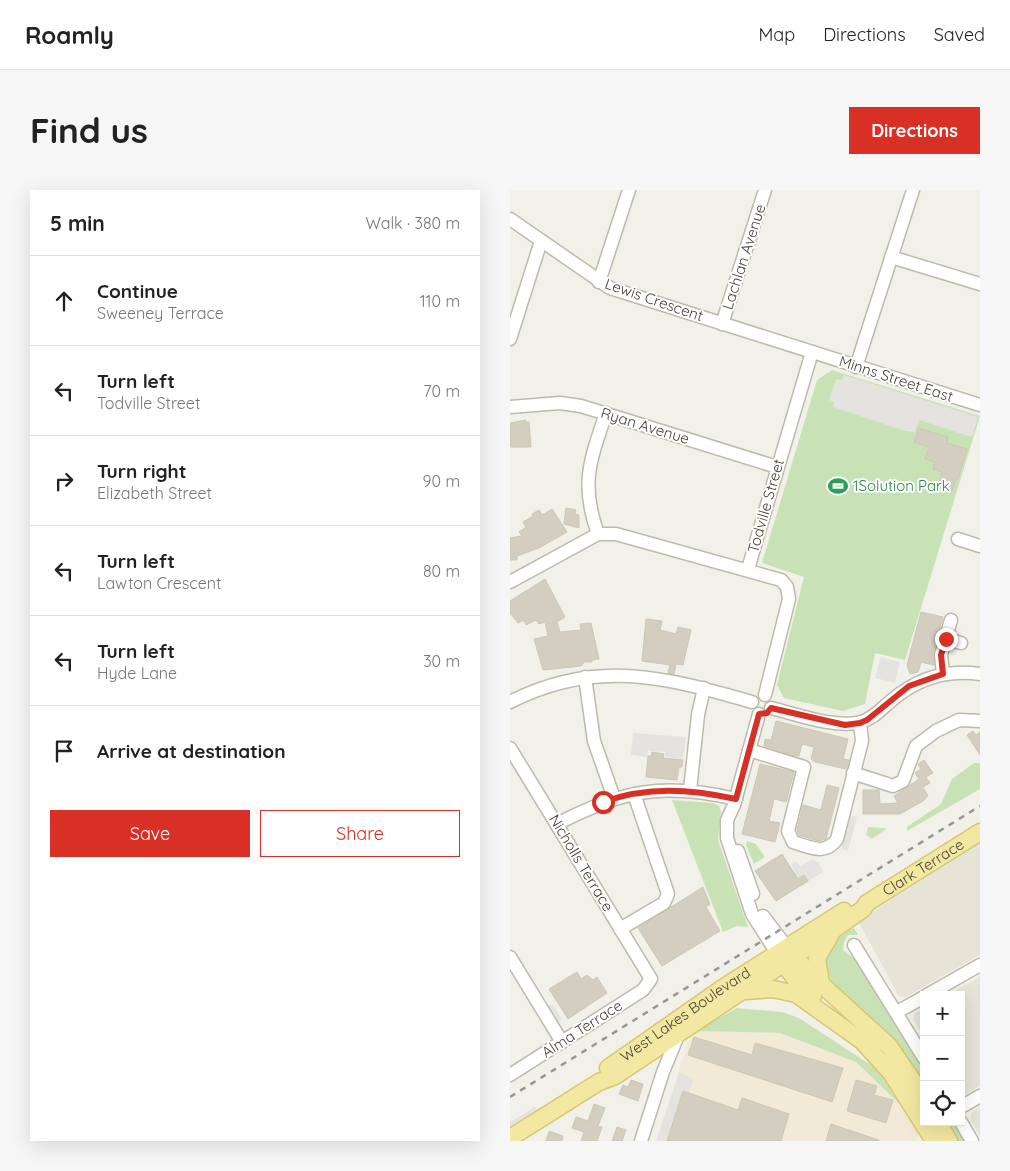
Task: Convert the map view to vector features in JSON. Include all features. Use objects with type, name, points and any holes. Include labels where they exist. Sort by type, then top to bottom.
[{"type":"main road","name":"Clark Terrace","points":[[785,955],[832,932],[863,909],[867,903],[980,832]]},
{"type":"main road","name":"Clark Terrace","points":[[785,955],[859,902],[867,903]]},
{"type":"main road","points":[[821,984],[817,958],[832,932]]},
{"type":"main road","name":"West Lakes Boulevard","points":[[785,955],[821,984],[889,1046],[920,1091]]},
{"type":"main road","name":"West Lakes Boulevard","points":[[510,1138],[599,1082],[615,1076],[746,991],[785,955]]},
{"type":"main road","name":"West Lakes Boulevard","points":[[785,955],[802,988],[824,1004],[827,1015]]},
{"type":"main road","name":"West Lakes Boulevard","points":[[599,1082],[608,1068],[658,1031],[785,955]]},
{"type":"main road","name":"West Lakes Boulevard","points":[[746,991],[773,989],[796,994],[827,1015],[862,1041],[891,1073],[933,1128],[949,1141]]},
{"type":"street","points":[[599,282],[629,190]]},
{"type":"street","name":"Lachlan Avenue","points":[[722,324],[765,190]]},
{"type":"street","points":[[856,367],[913,190]]},
{"type":"street","name":"Lewis Crescent","points":[[510,219],[610,288],[812,352]]},
{"type":"street","points":[[510,339],[541,242]]},
{"type":"street","points":[[891,257],[980,284]]},
{"type":"street","name":"Minns Street East","points":[[812,352],[980,406]]},
{"type":"street","name":"Todville Street","points":[[765,695],[789,598],[787,587],[782,580],[748,569],[812,352]]},
{"type":"street","name":"Ryan Avenue","points":[[510,407],[560,403],[581,406],[777,467]]},
{"type":"street","points":[[598,534],[588,501],[589,465],[606,413]]},
{"type":"street","points":[[510,582],[598,534],[616,534],[748,569]]},
{"type":"street","points":[[958,539],[980,546]]},
{"type":"street","points":[[943,674],[941,655],[951,620]]},
{"type":"street","points":[[946,639],[961,643]]},
{"type":"street","points":[[771,708],[845,725],[860,723],[867,720],[909,686],[943,674],[966,672],[980,674]]},
{"type":"street","points":[[510,702],[527,693],[599,675],[645,676],[704,688],[752,702]]},
{"type":"street","points":[[585,677],[594,741],[614,798]]},
{"type":"street","points":[[690,790],[698,716],[704,688]]},
{"type":"street","points":[[765,695],[770,700],[771,708],[767,713],[759,714],[754,710],[752,702],[756,696],[765,695]]},
{"type":"street","points":[[557,824],[614,798],[634,794],[668,790],[690,790],[735,802],[759,714]]},
{"type":"street","points":[[854,773],[893,786],[903,781],[916,746],[936,731],[959,720],[980,721]]},
{"type":"street","points":[[749,750],[804,767],[788,831],[793,842],[822,850],[831,848],[837,839],[862,741],[860,723]]},
{"type":"street","name":"Nicholls Terrace","points":[[510,748],[651,979]]},
{"type":"street","points":[[620,929],[664,903],[668,894],[634,794]]},
{"type":"street","name":"West Lakes Boulevard","points":[[735,802],[727,820],[726,838],[750,907],[785,955]]},
{"type":"street","points":[[854,945],[920,1051]]},
{"type":"street","points":[[510,957],[562,1042]]},
{"type":"street","points":[[934,991],[980,965]]},
{"type":"street","name":"Alma Terrace","points":[[510,1075],[643,990],[651,979]]},
{"type":"street","points":[[897,1012],[920,999]]},
{"type":"street","points":[[641,1141],[663,1072],[679,1033]]},
{"type":"street","points":[[640,1058],[656,1061],[663,1072]]},
{"type":"street","points":[[965,1105],[980,1096]]},
{"type":"street","points":[[963,1126],[972,1141]]},
{"type":"shaded area","points":[[844,375],[978,417],[972,437],[919,420],[915,432],[905,431],[833,407],[834,402],[829,400],[836,379],[842,380]]},
{"type":"shaded area","points":[[881,657],[900,662],[895,683],[875,678]]},
{"type":"shaded area","points":[[633,733],[686,737],[683,759],[665,757],[665,752],[648,751],[647,757],[631,755]]},
{"type":"shaded area","points":[[850,816],[857,817],[848,851],[841,849]]},
{"type":"shaded area","points":[[980,843],[980,955],[905,997],[899,996],[858,921]]},
{"type":"shaded area","points":[[812,859],[818,862],[823,872],[776,901],[769,891],[796,874],[791,865],[796,861],[800,867]]},
{"type":"shaded area","points":[[980,977],[980,1086],[965,1094],[965,991],[955,991]]},
{"type":"shaded area","points":[[553,1004],[562,1020],[556,1024],[546,1008]]},
{"type":"shaded area","points":[[920,1010],[920,1030],[913,1019],[915,1013]]},
{"type":"shaded area","points":[[695,1031],[780,1033],[856,1062],[909,1113],[918,1134],[915,1141],[656,1141],[688,1043]]},
{"type":"shaded area","points":[[679,1073],[694,1078],[689,1093],[683,1091],[667,1141],[656,1141]]},
{"type":"shaded area","points":[[535,1107],[538,1113],[510,1130],[510,1122]]},
{"type":"shaded area","points":[[980,1108],[980,1136],[970,1118],[972,1112]]},
{"type":"green space","points":[[832,370],[980,416],[905,660],[875,653],[865,704],[843,711],[784,698],[777,685],[804,577],[762,563],[817,380]]},
{"type":"green space","points":[[974,763],[980,763],[980,789],[907,831],[907,827],[941,804],[952,779]]},
{"type":"green space","points":[[672,800],[713,803],[719,806],[721,812],[718,840],[748,927],[737,926],[723,932]]},
{"type":"green space","points":[[868,827],[886,829],[872,839],[866,835]]},
{"type":"green space","points":[[747,841],[756,844],[765,857],[754,864],[746,845]]},
{"type":"green space","points":[[854,928],[858,935],[848,935],[844,942],[843,950],[859,962],[920,1060],[920,1078],[893,1040],[841,991],[832,981],[826,970],[825,956],[831,946]]},
{"type":"green space","points":[[737,1008],[782,1012],[799,1018],[874,1067],[909,1113],[856,1062],[780,1033],[695,1031]]},
{"type":"green space","points":[[950,1126],[957,1126],[965,1141],[955,1141],[948,1129]]},
{"type":"building","points":[[526,420],[526,422],[529,422],[531,447],[510,447],[510,423]]},
{"type":"building","points":[[919,428],[948,437],[947,443],[967,449],[958,479],[956,478],[952,491],[938,486],[942,472],[933,469],[935,462],[925,459],[929,447],[914,442]]},
{"type":"building","points":[[566,508],[576,510],[575,514],[579,515],[579,528],[564,524]]},
{"type":"building","points":[[552,509],[567,532],[539,548],[517,556],[517,560],[510,560],[510,538],[522,536],[519,532],[526,527],[523,522],[539,510],[542,515]]},
{"type":"building","points":[[545,579],[565,617],[557,622],[560,632],[581,630],[580,624],[591,623],[599,659],[592,660],[592,662],[584,662],[581,666],[543,670],[534,639],[548,636],[545,622],[539,624],[536,620],[526,625],[524,620],[518,623],[510,613],[510,601]]},
{"type":"building","points":[[921,612],[943,617],[933,653],[934,665],[921,662],[918,672],[910,674],[907,665]]},
{"type":"building","points":[[646,619],[662,621],[660,630],[676,634],[678,627],[691,630],[683,665],[676,664],[674,674],[668,673],[670,665],[642,661]]},
{"type":"building","points":[[776,721],[848,739],[843,759],[849,760],[846,769],[815,762],[811,759],[814,747],[802,744],[799,756],[795,756],[764,746],[765,739],[771,740]]},
{"type":"building","points":[[973,731],[976,735],[980,732],[980,755],[967,735]]},
{"type":"building","points":[[652,752],[664,754],[663,758],[683,760],[682,767],[679,767],[677,780],[646,777],[648,756],[651,756]]},
{"type":"building","points":[[924,760],[933,773],[926,777],[930,783],[923,787],[928,796],[923,801],[900,814],[863,814],[863,790],[879,790],[880,804],[898,803],[894,796],[919,779],[915,773],[921,769],[918,764]]},
{"type":"building","points":[[760,764],[794,772],[786,802],[774,799],[769,821],[780,823],[775,842],[742,834]]},
{"type":"building","points":[[827,785],[839,788],[826,839],[818,841],[799,835],[797,830],[803,805],[821,810]]},
{"type":"building","points":[[782,854],[798,879],[804,875],[808,881],[776,901],[755,871]]},
{"type":"building","points":[[703,887],[710,904],[706,907],[720,931],[662,966],[638,928]]},
{"type":"building","points":[[577,972],[581,979],[587,975],[593,980],[597,977],[607,993],[568,1019],[549,989]]},
{"type":"building","points":[[694,1037],[752,1055],[755,1043],[843,1068],[832,1102],[688,1055]]},
{"type":"building","points":[[631,1080],[643,1084],[638,1101],[619,1094],[623,1085],[628,1087]]},
{"type":"building","points":[[856,1080],[877,1086],[874,1095],[893,1100],[886,1123],[847,1111]]},
{"type":"building","points":[[683,1091],[738,1110],[742,1098],[789,1114],[781,1141],[667,1141]]},
{"type":"building","points":[[594,1104],[605,1108],[598,1126],[602,1127],[597,1141],[581,1141],[584,1132],[572,1128],[576,1117],[588,1121]]},
{"type":"building","points":[[831,1124],[879,1140],[879,1141],[826,1141]]},
{"type":"building","points":[[617,1127],[626,1130],[622,1141],[612,1141]]},
{"type":"building","points":[[549,1131],[563,1136],[562,1141],[546,1141]]},
{"type":"railway","points":[[510,1097],[980,806]]},
{"type":"place","name":"1Solution Park","points":[[838,486]]},
{"type":"route","points":[[603,802],[637,793],[668,790],[690,790],[736,799],[759,714],[767,713],[771,708],[845,725],[860,723],[874,715],[909,686],[943,674],[941,655],[946,639]]}]
